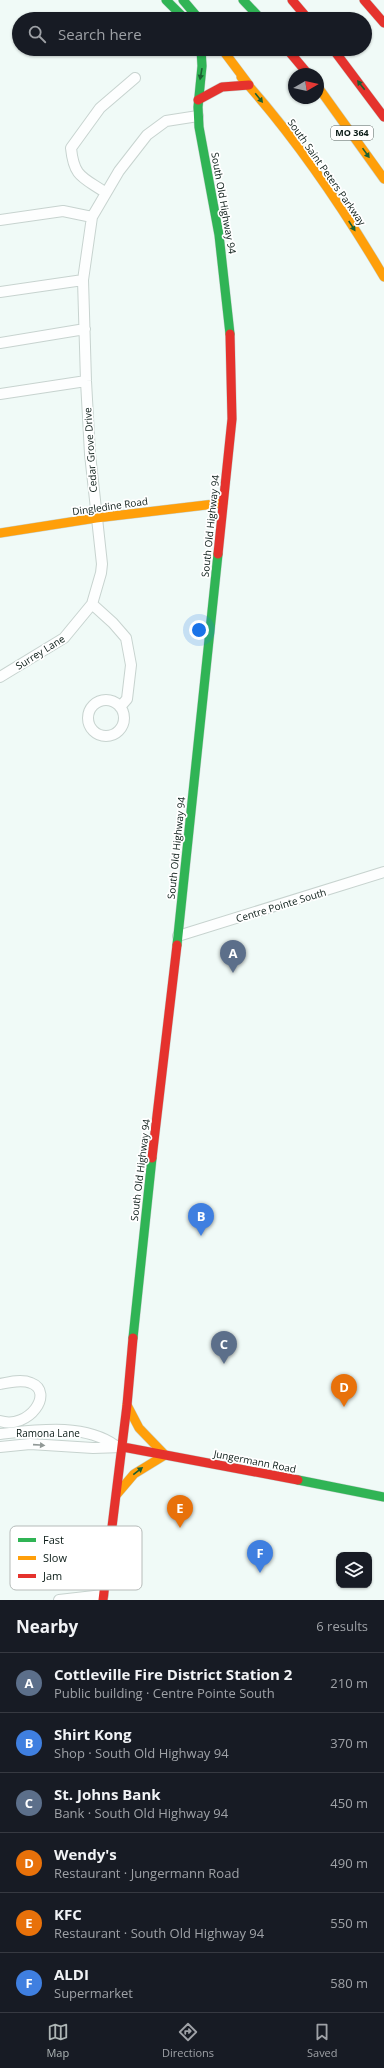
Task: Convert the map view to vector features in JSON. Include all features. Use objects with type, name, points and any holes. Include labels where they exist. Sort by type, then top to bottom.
[{"type":"main road","points":[[166,0],[178,12]]},
{"type":"main road","points":[[182,0],[193,12]]},
{"type":"main road","points":[[243,0],[254,12]]},
{"type":"main road","points":[[292,0],[302,12]]},
{"type":"main road","points":[[364,0],[384,23]]},
{"type":"main road","name":"South Old Highway 94","points":[[113,1526],[117,1494],[119,1447],[127,1405],[139,1275],[178,936],[232,419],[231,338],[228,298],[222,251],[198,116],[198,100],[203,66],[202,56]]},
{"type":"main road","name":"South Saint Peters Parkway","points":[[221,56],[249,85],[312,166],[384,277]]},
{"type":"main road","points":[[227,56],[249,85]]},
{"type":"main road","points":[[293,56],[303,68]]},
{"type":"main road","name":"MO 364","points":[[338,56],[384,117]]},
{"type":"main road","points":[[198,100],[210,90],[220,87],[249,85]]},
{"type":"main road","name":"MO 364","points":[[324,95],[384,179]]},
{"type":"main road","name":"Dingledine Road","points":[[0,533],[96,518],[223,503]]},
{"type":"main road","points":[[117,1494],[134,1474],[165,1454],[139,1428],[127,1405]]},
{"type":"main road","name":"Jungermann Road","points":[[119,1447],[165,1454],[384,1497]]},
{"type":"street","points":[[106,193],[78,173],[72,165],[71,148],[100,108],[135,78]]},
{"type":"street","name":"Cedar Grove Drive","points":[[92,604],[101,574],[102,564],[96,518],[86,381],[83,280],[92,217],[119,171],[147,135],[166,121],[198,116]]},
{"type":"street","points":[[0,220],[63,212],[92,217]]},
{"type":"street","points":[[0,292],[83,280]]},
{"type":"street","points":[[0,343],[85,329]]},
{"type":"street","points":[[0,394],[86,381]]},
{"type":"street","points":[[92,604],[113,623],[126,638],[132,665],[127,699],[120,706]]},
{"type":"street","name":"Surrey Lane","points":[[0,676],[64,638],[92,604]]},
{"type":"street","name":"Centre Pointe South","points":[[178,936],[384,872]]},
{"type":"street","points":[[0,1384],[24,1381],[32,1383],[37,1387],[40,1394],[37,1407],[29,1417],[16,1421],[0,1421]]},
{"type":"street","points":[[16,1421],[17,1445]]},
{"type":"street","name":"Ramona Lane","points":[[0,1434],[52,1431],[93,1434],[119,1447]]},
{"type":"street","name":"Ramona Lane","points":[[0,1447],[17,1445],[98,1448],[119,1447]]},
{"type":"street","points":[[59,1600],[103,1598]]},
{"type":"traffic: fast","points":[[166,0],[178,12]]},
{"type":"traffic: fast","points":[[183,0],[193,12]]},
{"type":"traffic: fast","points":[[243,0],[254,12]]},
{"type":"traffic: fast","points":[[201,56],[202,66],[198,107],[199,127],[219,235],[230,334]]},
{"type":"traffic: fast","points":[[177,945],[218,554]]},
{"type":"traffic: fast","points":[[133,1338],[152,1158]]},
{"type":"traffic: fast","points":[[298,1480],[384,1497]]},
{"type":"traffic: slow","points":[[227,56],[249,85]]},
{"type":"traffic: slow","points":[[241,77],[281,124],[317,173],[352,224],[384,277]]},
{"type":"traffic: slow","points":[[324,95],[384,179]]},
{"type":"traffic: slow","points":[[0,533],[96,518],[223,503]]},
{"type":"traffic: slow","points":[[127,1405],[139,1428],[165,1455]]},
{"type":"traffic: slow","points":[[117,1494],[134,1474],[165,1455]]},
{"type":"traffic: jam","points":[[292,0],[302,12]]},
{"type":"traffic: jam","points":[[364,0],[384,23]]},
{"type":"traffic: jam","points":[[293,56],[303,68]]},
{"type":"traffic: jam","points":[[338,56],[384,117]]},
{"type":"traffic: jam","points":[[198,100],[222,87],[249,85]]},
{"type":"traffic: jam","points":[[218,554],[232,419],[230,334]]},
{"type":"traffic: jam","points":[[152,1158],[177,945]]},
{"type":"traffic: jam","points":[[112,1526],[127,1405],[133,1338]]},
{"type":"traffic: jam","points":[[123,1447],[298,1480]]},
{"type":"traffic: jam","points":[[103,1600],[104,1590]]},
{"type":"place","name":"Cottleville Fire District Station 2","points":[[233,973]]},
{"type":"place","name":"Shirt Kong","points":[[201,1236]]},
{"type":"place","name":"St. Johns Bank","points":[[224,1364]]},
{"type":"place","name":"Wendy's","points":[[344,1407]]},
{"type":"place","name":"KFC","points":[[180,1528]]},
{"type":"place","name":"ALDI","points":[[260,1573]]}]
